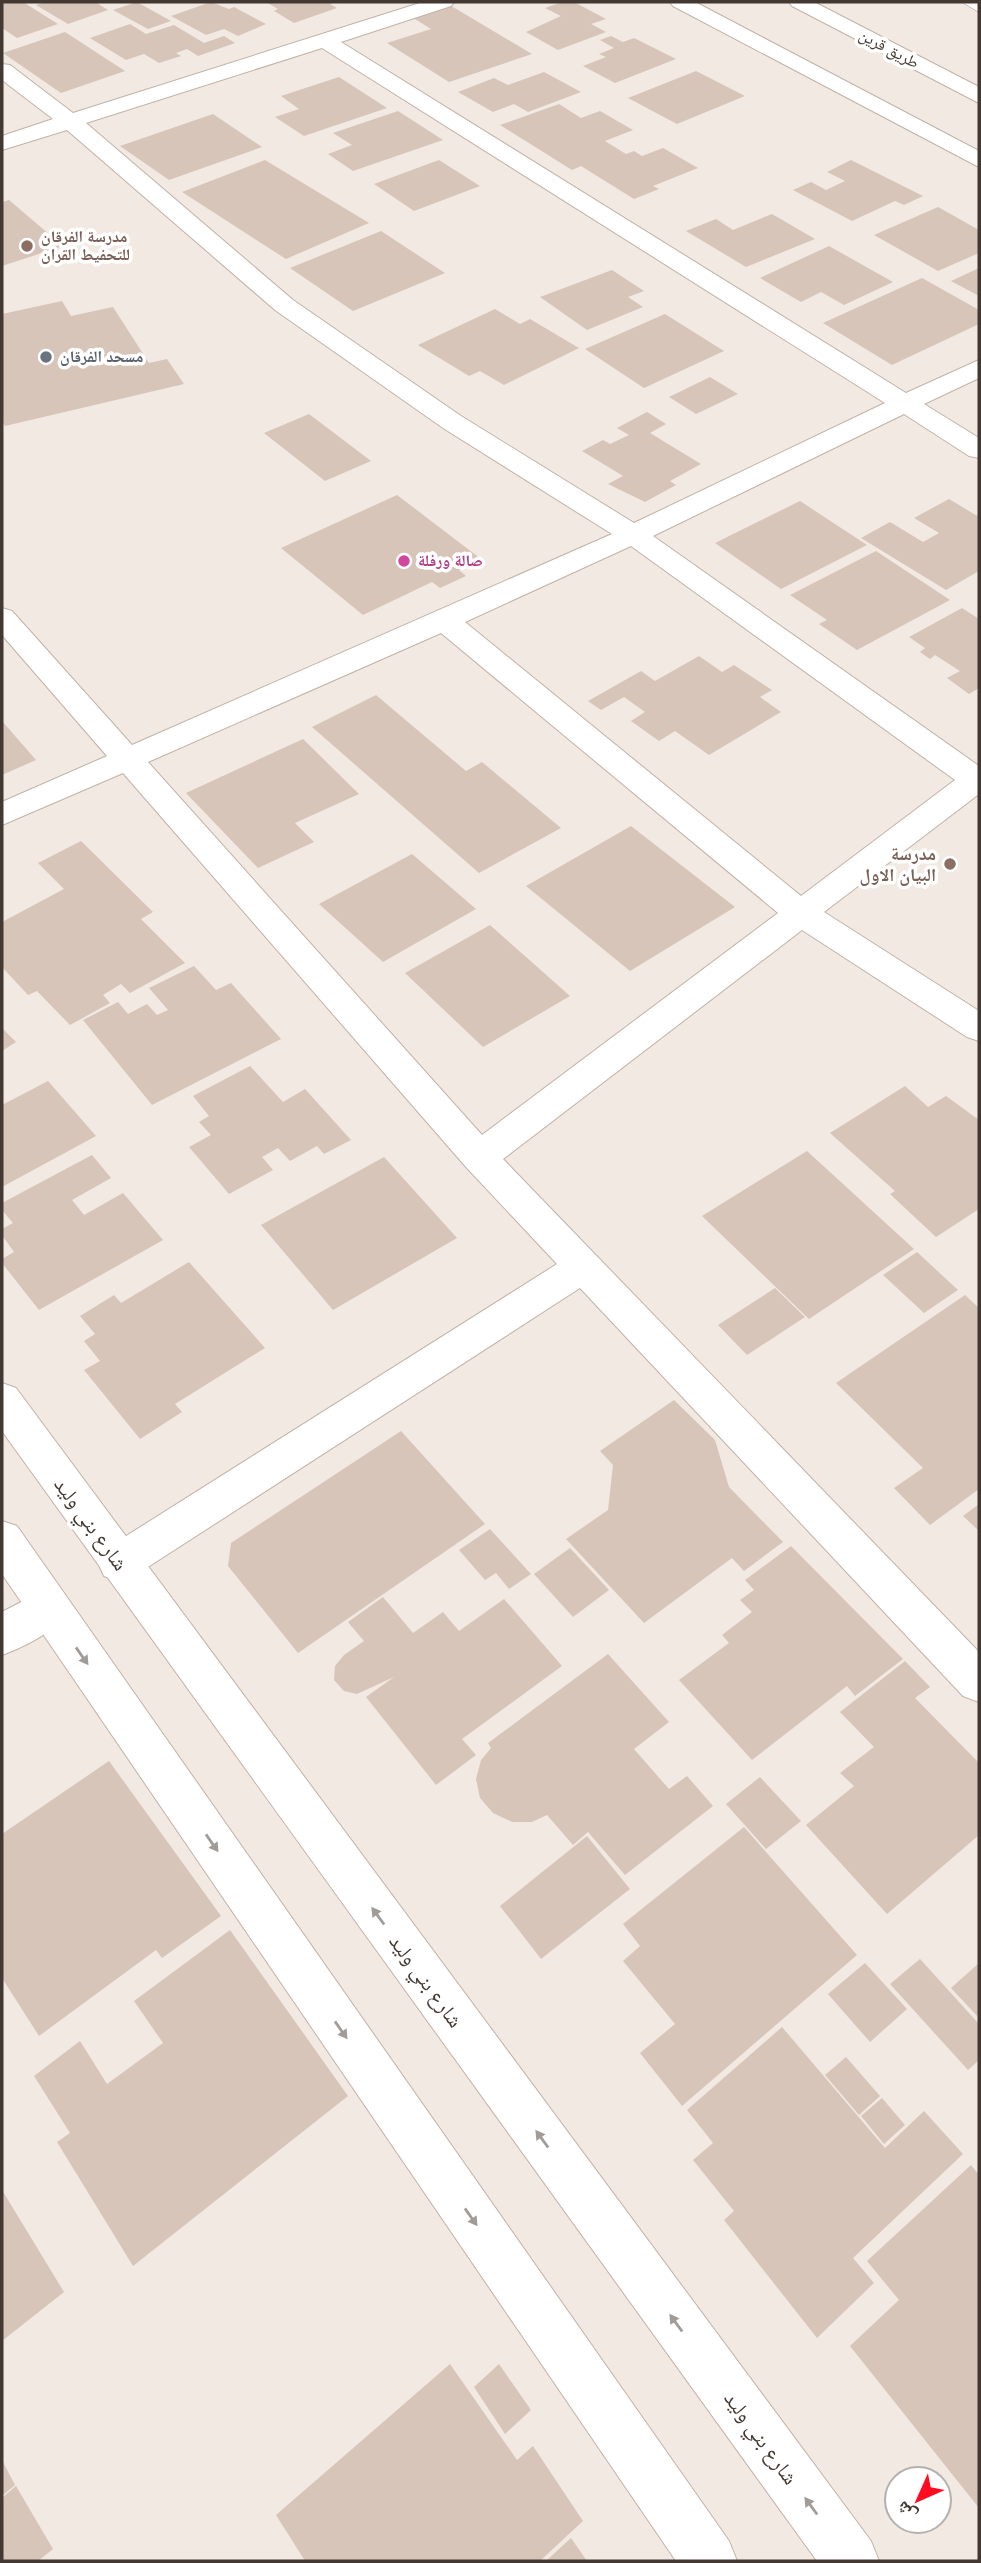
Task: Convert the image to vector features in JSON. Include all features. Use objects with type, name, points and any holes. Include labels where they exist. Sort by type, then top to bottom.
[{"type":"street","points":[[2,143],[444,2]]},
{"type":"street","points":[[680,2],[979,160]]},
{"type":"street","name":"طريق قرين","points":[[799,2],[979,96]]},
{"type":"street","points":[[324,40],[979,450]]},
{"type":"street","points":[[2,70],[70,121],[284,305],[452,422],[632,534],[978,779],[479,1157]]},
{"type":"street","points":[[2,814],[127,757],[445,621],[979,368]]},
{"type":"street","points":[[2,617],[479,1157],[979,1682]]},
{"type":"street","points":[[445,621],[802,914],[979,1028]]},
{"type":"street","points":[[119,1563],[583,1267]]},
{"type":"street","name":"شارع بني وليد","points":[[2,1400],[851,2561]]},
{"type":"street","points":[[2,1539],[709,2561]]},
{"type":"street","points":[[2,1635],[48,1606]]},
{"type":"lane","points":[[972,2],[979,6]]},
{"type":"building","points":[[2,2],[23,2],[58,24],[17,38],[2,28]]},
{"type":"building","points":[[45,2],[100,2],[97,3],[108,10],[68,24],[36,5]]},
{"type":"building","points":[[137,2],[171,21],[148,29],[113,10]]},
{"type":"building","points":[[211,2],[229,9],[234,7],[266,24],[238,36],[224,29],[206,35],[171,16]]},
{"type":"building","points":[[266,2],[334,2],[330,4],[337,8],[294,23],[274,11],[278,9]]},
{"type":"building","points":[[562,2],[574,2],[606,19],[591,24],[606,32],[558,50],[526,32],[561,16],[545,8]]},
{"type":"building","points":[[448,4],[532,54],[449,82],[387,43],[431,29],[410,16]]},
{"type":"building","points":[[130,24],[146,34],[174,25],[204,43],[224,36],[235,43],[198,56],[187,49],[176,53],[181,56],[159,63],[144,54],[126,60],[90,38]]},
{"type":"building","points":[[65,32],[125,71],[61,93],[3,53]]},
{"type":"building","points":[[611,36],[623,42],[634,38],[676,59],[615,83],[583,66],[606,57],[599,54],[614,48],[600,40]]},
{"type":"building","points":[[696,71],[745,96],[677,124],[628,98]]},
{"type":"building","points":[[544,72],[581,92],[528,112],[514,104],[493,112],[458,92],[494,78],[508,85]]},
{"type":"building","points":[[339,77],[387,108],[304,136],[275,117],[299,109],[281,96]]},
{"type":"building","points":[[559,104],[581,118],[600,111],[633,130],[605,141],[626,154],[634,151],[642,156],[663,148],[698,168],[653,186],[659,189],[634,199],[581,166],[572,170],[500,125]]},
{"type":"building","points":[[398,111],[443,140],[353,171],[328,154],[352,145],[333,133]]},
{"type":"building","points":[[213,114],[262,147],[169,180],[120,146]]},
{"type":"building","points":[[265,160],[369,223],[286,259],[182,192]]},
{"type":"building","points":[[439,160],[480,186],[414,211],[374,184]]},
{"type":"building","points":[[851,160],[923,196],[904,205],[895,201],[852,221],[793,190],[811,182],[826,190],[845,181],[827,172]]},
{"type":"building","points":[[9,200],[63,246],[2,266],[2,202]]},
{"type":"building","points":[[938,207],[979,230],[979,253],[938,271],[874,235]]},
{"type":"building","points":[[772,214],[815,239],[746,267],[686,231],[716,219],[733,230]]},
{"type":"building","points":[[381,231],[445,273],[353,311],[290,268]]},
{"type":"building","points":[[829,246],[893,282],[844,305],[821,292],[801,302],[760,278]]},
{"type":"building","points":[[979,268],[979,296],[951,281]]},
{"type":"building","points":[[612,270],[644,291],[628,297],[643,307],[587,330],[540,297]]},
{"type":"building","points":[[922,278],[979,310],[979,324],[892,365],[823,323]]},
{"type":"building","points":[[62,301],[71,316],[113,307],[149,363],[167,359],[184,384],[5,426],[2,421],[2,314]]},
{"type":"building","points":[[495,309],[520,324],[530,319],[579,348],[504,385],[480,371],[469,376],[418,345]]},
{"type":"building","points":[[665,314],[724,351],[644,388],[585,349]]},
{"type":"building","points":[[710,377],[738,394],[696,414],[669,397]]},
{"type":"building","points":[[647,412],[666,424],[650,433],[701,464],[670,481],[676,485],[645,502],[608,484],[623,476],[582,451],[603,440],[610,444],[629,435],[617,428]]},
{"type":"building","points":[[309,414],[371,461],[325,481],[264,433]]},
{"type":"building","points":[[397,495],[481,559],[459,570],[466,576],[440,588],[432,582],[363,615],[281,548]]},
{"type":"building","points":[[949,499],[979,517],[979,571],[946,590],[861,538],[890,522],[923,542],[939,533],[914,518]]},
{"type":"building","points":[[800,501],[867,545],[781,589],[715,543]]},
{"type":"building","points":[[876,551],[950,600],[857,650],[819,624],[827,620],[790,595]]},
{"type":"building","points":[[962,608],[979,619],[979,688],[969,694],[947,678],[960,671],[935,655],[930,659],[920,652],[925,648],[909,637]]},
{"type":"building","points":[[699,656],[722,672],[734,665],[772,690],[760,697],[781,712],[709,755],[675,731],[659,741],[631,721],[645,712],[624,697],[601,710],[588,701],[641,671],[655,681]]},
{"type":"building","points":[[376,695],[466,771],[482,762],[561,828],[479,873],[312,727]]},
{"type":"building","points":[[2,721],[36,760],[2,775]]},
{"type":"building","points":[[303,739],[359,794],[295,823],[314,842],[258,868],[186,793]]},
{"type":"building","points":[[631,826],[735,907],[630,971],[526,886]]},
{"type":"building","points":[[81,841],[153,912],[141,919],[185,963],[130,993],[121,984],[103,995],[110,1003],[70,1025],[37,991],[28,995],[2,967],[2,922],[64,889],[38,863]]},
{"type":"building","points":[[412,854],[476,909],[383,962],[319,904]]},
{"type":"building","points":[[490,925],[570,996],[483,1047],[405,973]]},
{"type":"building","points":[[194,966],[216,990],[231,983],[281,1039],[152,1105],[83,1020],[118,1002],[128,1014],[147,1004],[157,1015],[168,1010],[149,988]]},
{"type":"building","points":[[2,1028],[16,1042],[2,1051]]},
{"type":"building","points":[[250,1066],[283,1102],[305,1089],[351,1140],[324,1154],[317,1146],[290,1161],[278,1148],[262,1157],[273,1170],[229,1194],[189,1147],[211,1135],[199,1122],[209,1116],[193,1096]]},
{"type":"building","points":[[48,1081],[96,1136],[2,1187],[2,1105]]},
{"type":"building","points":[[905,1086],[928,1107],[946,1096],[979,1120],[979,1209],[936,1237],[890,1194],[895,1191],[830,1133]]},
{"type":"building","points":[[807,1151],[914,1249],[809,1319],[702,1216]]},
{"type":"building","points":[[92,1155],[111,1178],[72,1200],[84,1215],[123,1193],[163,1240],[39,1310],[2,1263],[2,1259],[14,1252],[2,1235],[2,1229],[13,1223],[2,1210],[2,1203]]},
{"type":"building","points":[[384,1157],[457,1238],[333,1310],[261,1225]]},
{"type":"building","points":[[917,1252],[958,1290],[924,1313],[883,1275]]},
{"type":"building","points":[[189,1262],[265,1348],[175,1404],[182,1412],[140,1439],[84,1370],[100,1361],[84,1341],[95,1334],[80,1316],[114,1295],[121,1303]]},
{"type":"building","points":[[775,1288],[805,1317],[747,1355],[718,1325]]},
{"type":"building","points":[[965,1295],[979,1308],[979,1489],[930,1525],[894,1488],[923,1468],[836,1383]]},
{"type":"building","points":[[674,1400],[715,1440],[729,1487],[783,1542],[744,1571],[732,1558],[644,1623],[566,1539],[608,1510],[613,1465],[600,1451]]},
{"type":"building","points":[[401,1431],[485,1524],[298,1653],[228,1566],[231,1543]]},
{"type":"building","points":[[979,1504],[979,1531],[963,1516]]},
{"type":"building","points":[[490,1529],[531,1574],[509,1589],[496,1573],[485,1580],[459,1550]]},
{"type":"building","points":[[791,1546],[903,1659],[855,1696],[847,1686],[752,1760],[679,1680],[729,1643],[722,1635],[752,1612],[740,1600],[754,1590],[745,1580]]},
{"type":"building","points":[[570,1548],[609,1590],[573,1617],[534,1574]]},
{"type":"building","points":[[383,1597],[413,1633],[443,1612],[459,1631],[504,1599],[562,1666],[462,1739],[476,1755],[436,1785],[366,1697],[394,1677],[357,1694],[344,1691],[334,1680],[335,1666],[344,1655],[364,1641],[348,1622]]},
{"type":"building","points":[[608,1654],[669,1722],[634,1749],[669,1789],[687,1776],[713,1806],[625,1875],[588,1832],[573,1845],[547,1815],[532,1822],[512,1822],[493,1813],[480,1798],[476,1779],[481,1760],[491,1748],[488,1743]]},
{"type":"building","points":[[905,1661],[930,1687],[915,1698],[979,1763],[979,1835],[887,1914],[806,1825],[854,1786],[840,1773],[874,1747],[840,1712]]},
{"type":"building","points":[[109,1761],[221,1916],[162,1958],[156,1950],[39,2036],[2,1978],[2,1834]]},
{"type":"building","points":[[760,1777],[801,1821],[766,1849],[726,1804]]},
{"type":"building","points":[[744,1827],[857,1955],[682,2106],[640,2053],[675,2024],[623,1961],[640,1946],[623,1924]]},
{"type":"building","points":[[587,1836],[630,1889],[541,1959],[500,1906]]},
{"type":"building","points":[[230,1930],[348,2096],[133,2266],[57,2142],[70,2133],[34,2076],[80,2041],[107,2084],[163,2043],[134,2001]]},
{"type":"building","points":[[920,1959],[979,2024],[979,2060],[968,2070],[890,1984]]},
{"type":"building","points":[[865,1963],[907,2009],[870,2042],[828,1994]]},
{"type":"building","points":[[979,1963],[979,2018],[951,1988]]},
{"type":"building","points":[[782,2027],[885,2148],[924,2111],[963,2154],[853,2258],[874,2283],[817,2338],[724,2220],[734,2211],[693,2160],[713,2143],[687,2110]]},
{"type":"building","points":[[846,2057],[880,2096],[859,2115],[825,2075]]},
{"type":"building","points":[[882,2098],[905,2125],[884,2144],[861,2116]]},
{"type":"building","points":[[971,2165],[979,2175],[979,2508],[953,2475],[953,2465],[945,2465],[850,2346],[899,2300],[867,2261]]},
{"type":"building","points":[[2,2190],[64,2292],[2,2341]]},
{"type":"building","points":[[450,2364],[517,2460],[533,2446],[583,2521],[540,2561],[305,2561],[276,2515]]},
{"type":"building","points":[[499,2364],[531,2410],[505,2434],[474,2387]]},
{"type":"building","points":[[2,2460],[15,2485],[2,2496]]},
{"type":"building","points":[[16,2486],[53,2549],[38,2561],[2,2561],[2,2498]]},
{"type":"building","points":[[571,2538],[587,2561],[546,2561]]},
{"type":"place","name":"مدرسة الفرقان للتحفيط القران","points":[[27,246]]},
{"type":"place","name":"مسحد الفرقان","points":[[46,357]]},
{"type":"place","name":"صالة ورفلة","points":[[404,561]]},
{"type":"place","name":"مدرسة البيان الاول","points":[[950,864]]}]
